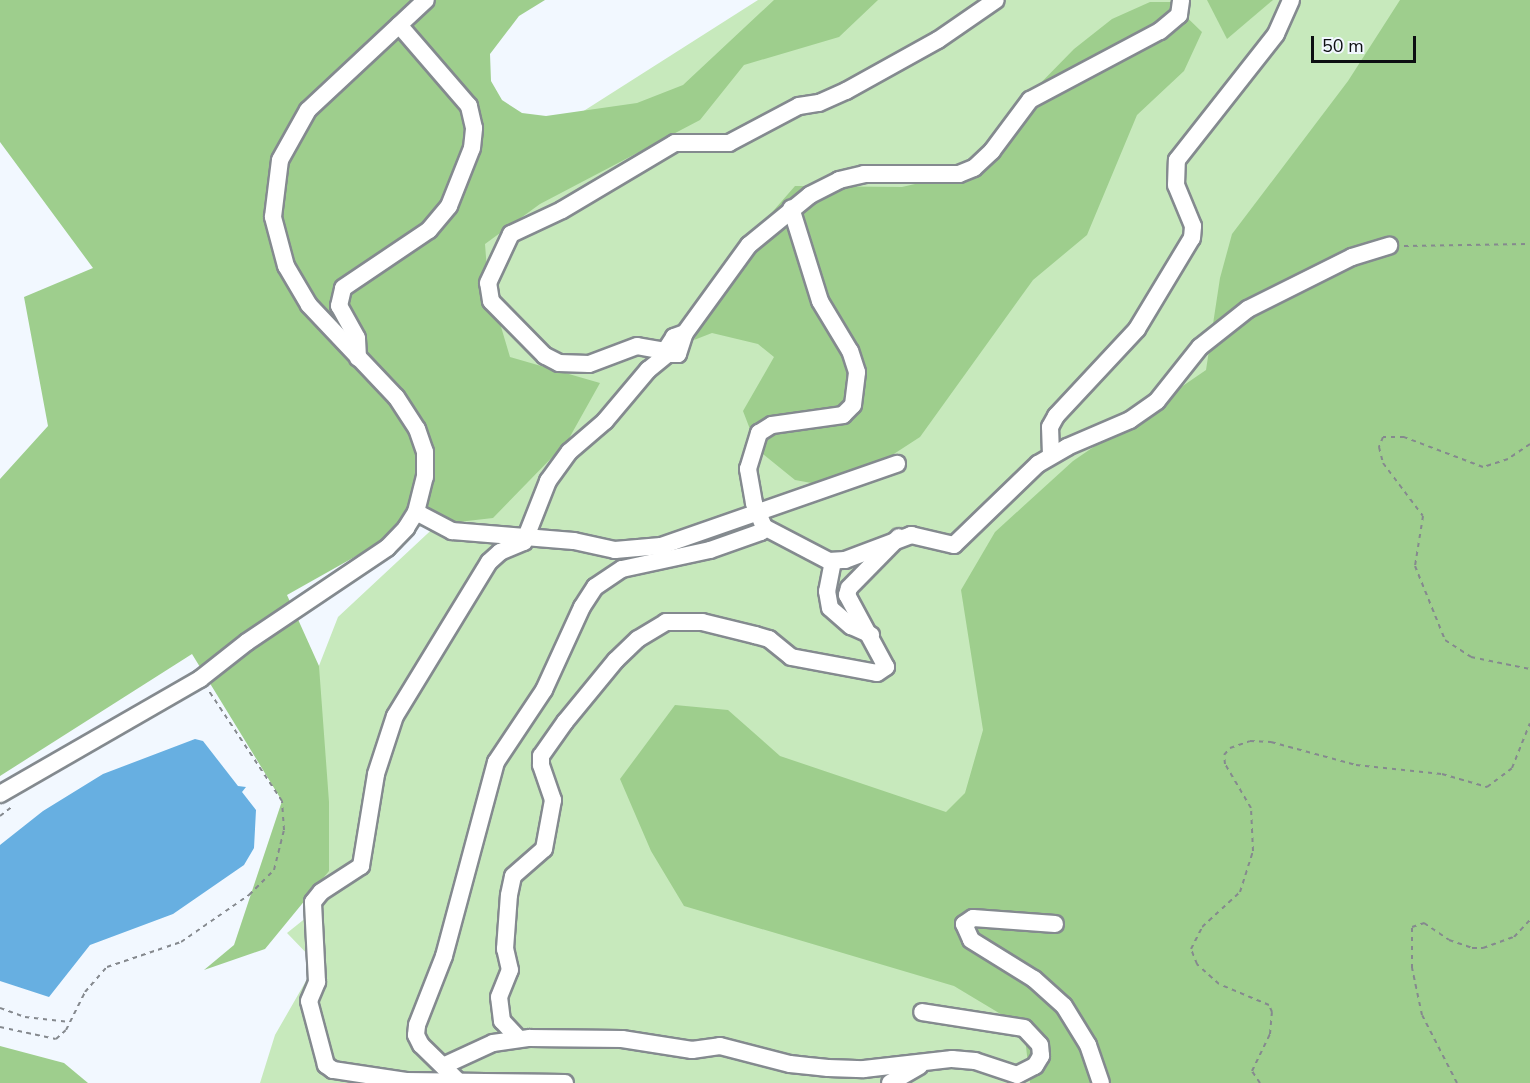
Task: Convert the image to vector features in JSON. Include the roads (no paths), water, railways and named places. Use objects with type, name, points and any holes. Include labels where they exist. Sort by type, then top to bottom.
[{"type":"street","points":[[0,794],[200,679],[247,642],[387,548],[406,528],[416,512],[425,477],[422,444],[396,398],[309,305],[286,266],[274,229],[274,185],[291,135],[308,110],[426,0]]},
{"type":"street","points":[[667,352],[637,346],[589,364],[558,363],[545,356],[491,301],[488,283],[511,234],[675,143],[729,143],[799,106],[819,103],[846,91],[938,40],[996,0]]},
{"type":"street","points":[[565,1083],[406,1081],[333,1070],[326,1065],[309,1001],[317,982],[313,902],[321,891],[361,866],[376,774],[394,716],[489,562],[527,537],[548,481],[568,452],[605,421],[633,384],[667,352],[679,332],[685,333],[748,245],[791,208],[839,180],[864,174],[960,174],[974,168],[992,151],[1030,100],[1160,31],[1179,15],[1181,0]]},
{"type":"street","points":[[1051,455],[1050,427],[1056,417],[1137,329],[1192,238],[1193,226],[1176,185],[1177,160],[1276,34],[1291,0]]},
{"type":"street","points":[[358,357],[357,338],[344,320],[339,306],[343,288],[429,230],[449,206],[472,148],[474,128],[469,106],[399,25]]},
{"type":"street","points":[[459,1081],[421,1045],[416,1035],[417,1025],[444,956],[496,762],[544,690],[582,607],[595,587],[622,569],[710,550],[753,536],[761,520],[748,469],[759,433],[772,425],[843,415],[853,405],[857,388],[850,351],[820,301],[791,208]]},
{"type":"street","points":[[761,520],[833,561],[899,537],[911,535],[947,545],[962,541],[1006,493],[1051,455],[1130,420],[1157,401],[1200,347],[1248,309],[1352,256],[1389,246]]},
{"type":"street","points":[[416,512],[452,531],[527,537],[615,549],[661,546],[761,520],[897,464]]},
{"type":"street","points":[[519,1039],[502,1021],[499,997],[510,970],[505,949],[513,876],[544,849],[552,809],[552,791],[541,765],[541,756],[616,660],[654,627],[684,621],[762,637],[791,657],[878,673],[886,667],[871,635],[847,595],[849,588],[899,537]]},
{"type":"street","points":[[833,561],[828,583],[830,608],[851,626],[871,635]]},
{"type":"street","points":[[1055,924],[973,918],[964,924],[965,934],[971,940],[1034,979],[1064,1006],[1088,1046],[1101,1083]]},
{"type":"street","points":[[443,1066],[493,1043],[519,1039],[622,1039],[692,1050],[720,1046],[790,1064],[828,1068],[864,1069],[926,1061],[975,1060],[1017,1075],[1035,1066],[1041,1056],[1040,1046],[1024,1028],[922,1012]]},
{"type":"street","points":[[890,1083],[926,1061]]},
{"type":"water","points":[[195,739],[203,741],[238,786],[246,787],[242,792],[256,810],[254,848],[244,865],[173,914],[90,945],[49,997],[0,981],[0,845],[43,811],[103,774]]}]
